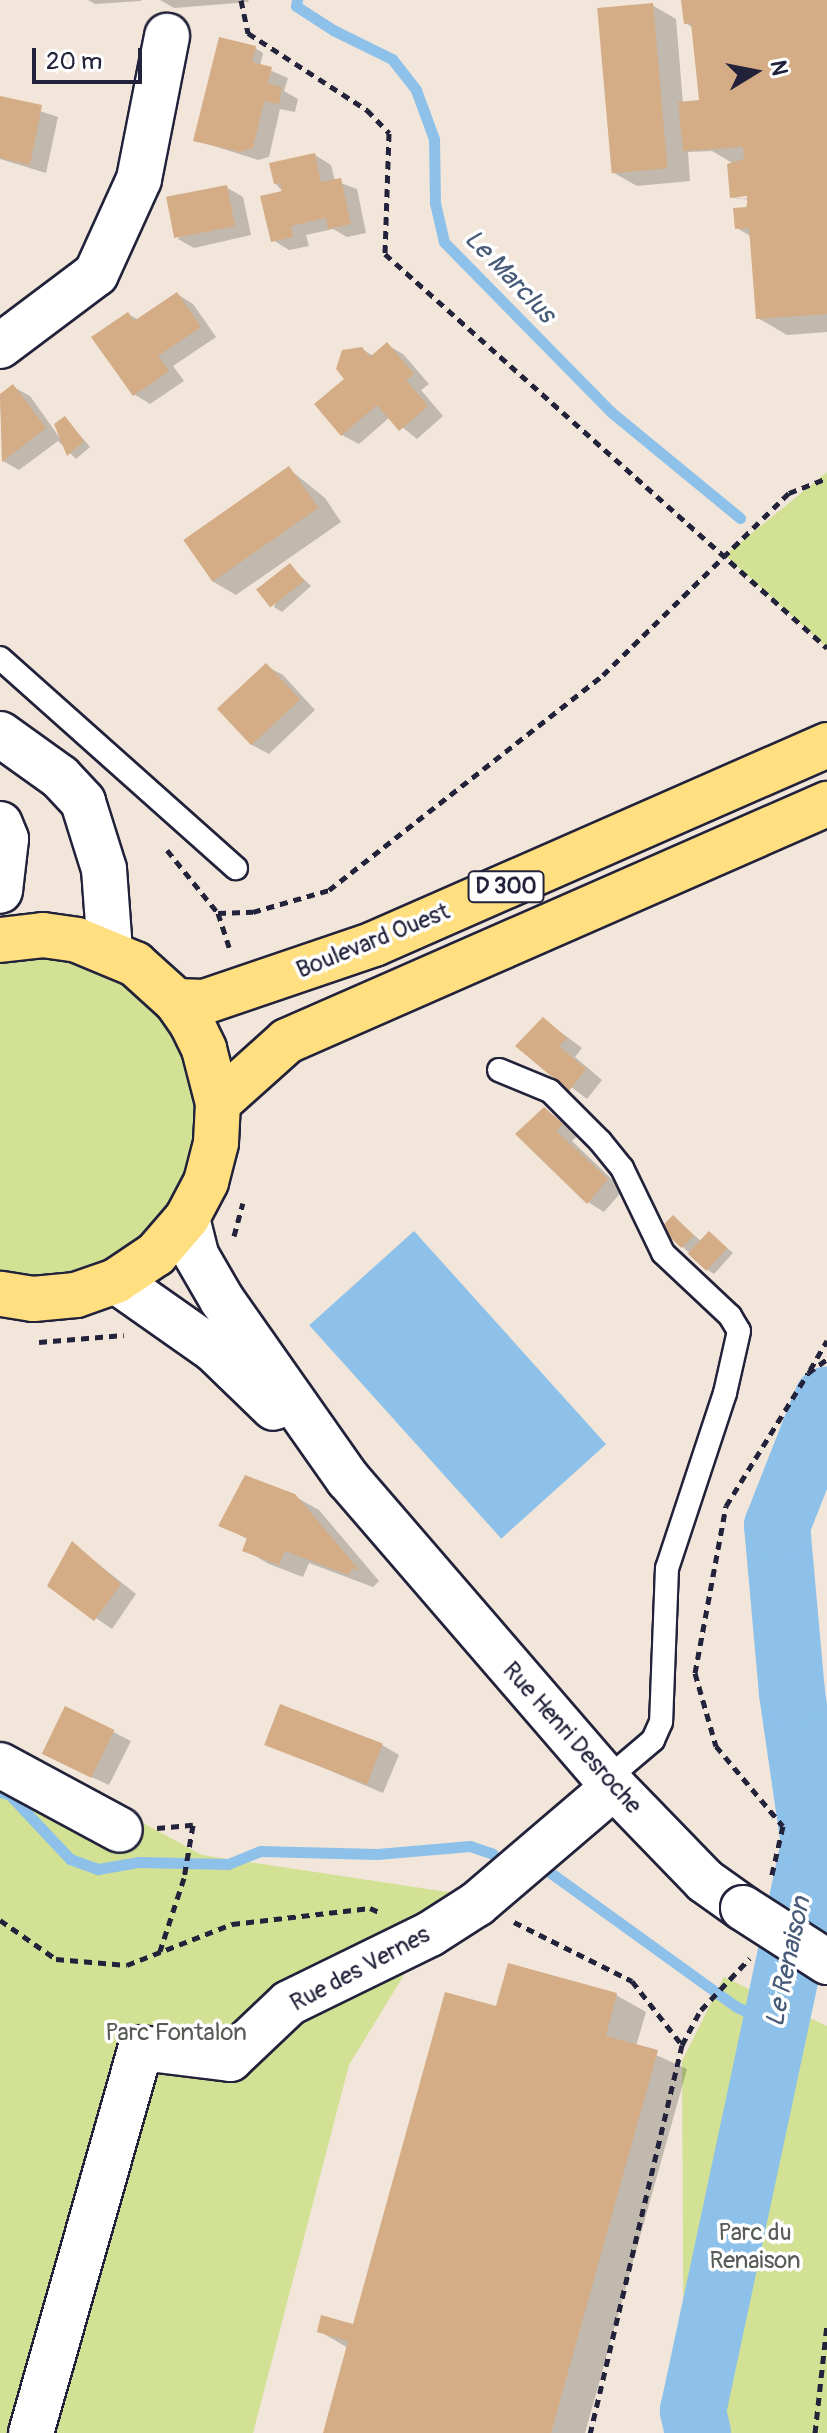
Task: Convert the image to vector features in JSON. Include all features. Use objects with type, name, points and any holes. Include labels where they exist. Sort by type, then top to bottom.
[{"type":"main road","name":"Boulevard Ouest","points":[[176,1001],[204,1002],[374,944],[827,745]]},
{"type":"main road","name":"D 300","points":[[218,1103],[287,1041],[827,804]]},
{"type":"main road","points":[[0,940],[43,935],[110,951],[135,964],[176,1001],[204,1049],[218,1103],[216,1143],[206,1182],[187,1218],[156,1254],[116,1281],[76,1295],[33,1299],[0,1294]]},
{"type":"street","points":[[0,346],[96,274],[139,179],[167,36]]},
{"type":"street","points":[[0,734],[60,777],[83,802],[104,869],[110,951]]},
{"type":"street","points":[[0,824],[6,839],[0,891]]},
{"type":"street","name":"Rue Henri Desroche","points":[[187,1218],[196,1255],[222,1300],[348,1479]]},
{"type":"street","name":"Rue Henri Desroche","points":[[116,1281],[214,1350],[348,1479],[611,1783],[705,1881],[756,1895],[827,1962]]},
{"type":"street","points":[[0,1765],[120,1830]]},
{"type":"street","name":"Rue des Vernes","points":[[31,2433],[141,2048],[230,2059],[289,2003],[430,1934],[477,1904],[611,1783]]},
{"type":"lane","points":[[0,658],[236,868]]},
{"type":"lane","points":[[499,1070],[550,1091],[600,1141],[622,1168],[663,1253],[730,1316],[739,1331],[725,1393],[667,1568],[661,1722],[653,1740],[611,1783]]},
{"type":"path","points":[[241,0],[248,33],[367,110],[389,133],[385,254],[827,648]]},
{"type":"path","points":[[218,913],[253,912],[329,890],[603,675],[789,493],[827,478]]},
{"type":"path","points":[[162,844],[218,913],[233,955]]},
{"type":"path","points":[[33,1341],[132,1334]]},
{"type":"path","points":[[690,1699],[726,1506],[827,1340]]},
{"type":"path","points":[[808,1373],[827,1359]]},
{"type":"path","points":[[695,1673],[716,1746],[783,1826],[756,1895]]},
{"type":"path","points":[[120,1830],[193,1825],[184,1878],[160,1952]]},
{"type":"path","points":[[477,1904],[632,1981],[682,2045]]},
{"type":"path","points":[[0,1920],[56,1959],[127,1965],[232,1924],[370,1908],[430,1934]]},
{"type":"path","points":[[590,2433],[682,2045],[701,2010],[749,1964],[753,1950]]},
{"type":"path","points":[[815,2433],[827,2324]]},
{"type":"green space","points":[[827,472],[827,648],[725,555]]},
{"type":"green space","points":[[42,952],[126,978],[178,1032],[201,1104],[191,1176],[145,1242],[72,1279],[0,1278],[0,957]]},
{"type":"green space","name":"Parc Fontalon","points":[[0,1745],[202,1855],[454,1893],[349,2065],[253,2433],[0,2433]]},
{"type":"green space","name":"Parc du Renaison","points":[[724,1977],[827,2026],[827,2433],[684,2433],[682,2061]]},
{"type":"water","points":[[414,1231],[606,1444],[501,1539],[309,1325]]},
{"type":"building","points":[[681,0],[827,0],[827,314],[756,319],[749,228],[735,229],[733,208],[747,207],[747,196],[730,198],[727,164],[744,159],[743,147],[683,151],[678,102],[699,100],[691,23],[684,24]]},
{"type":"building","points":[[653,3],[667,168],[612,173],[597,8]]},
{"type":"building","points":[[219,37],[256,46],[252,62],[272,67],[268,84],[282,87],[279,104],[264,101],[253,148],[240,152],[193,141]]},
{"type":"building","points":[[0,96],[42,105],[30,165],[0,158]]},
{"type":"building","points":[[315,153],[321,182],[341,178],[351,224],[328,229],[326,218],[291,226],[293,237],[271,242],[260,196],[282,191],[280,183],[274,184],[269,163]]},
{"type":"building","points":[[227,185],[235,226],[174,238],[166,197]]},
{"type":"building","points":[[177,292],[201,327],[158,356],[169,371],[133,396],[91,337],[128,312],[134,321]]},
{"type":"building","points":[[387,342],[414,374],[406,380],[428,406],[399,431],[377,405],[341,436],[314,404],[344,379],[336,369],[342,350],[362,347],[370,357]]},
{"type":"building","points":[[13,384],[46,428],[2,462],[0,394]]},
{"type":"building","points":[[65,416],[84,441],[67,456],[54,424]]},
{"type":"building","points":[[289,466],[318,508],[213,582],[183,540]]},
{"type":"building","points":[[290,563],[304,581],[270,608],[256,589]]},
{"type":"building","points":[[266,663],[300,700],[251,745],[217,709]]},
{"type":"building","points":[[543,1017],[567,1038],[559,1046],[586,1069],[569,1091],[515,1046]]},
{"type":"building","points":[[544,1107],[563,1124],[556,1131],[608,1179],[587,1204],[515,1134]]},
{"type":"building","points":[[673,1215],[694,1235],[681,1248],[660,1228]]},
{"type":"building","points":[[709,1231],[727,1248],[706,1271],[688,1254]]},
{"type":"building","points":[[245,1475],[295,1494],[360,1571],[352,1568],[349,1575],[285,1551],[279,1565],[242,1551],[247,1538],[218,1526]]},
{"type":"building","points":[[72,1541],[121,1584],[94,1621],[47,1586]]},
{"type":"building","points":[[280,1704],[383,1743],[367,1784],[264,1745]]},
{"type":"building","points":[[65,1706],[114,1730],[91,1778],[42,1754]]},
{"type":"building","points":[[508,1963],[617,1993],[606,2036],[658,2050],[551,2433],[323,2433],[348,2341],[317,2332],[321,2315],[353,2324],[445,1992],[496,2006]]},
{"type":"waterway","name":"Le Marclus","points":[[297,0],[296,6],[333,30],[392,59],[416,90],[434,139],[435,203],[444,242],[611,412],[740,518]]},
{"type":"waterway","name":"Le Renaison","points":[[698,2433],[693,2411],[814,1844],[792,1693],[777,1526],[827,1399]]},
{"type":"waterway","points":[[0,1792],[9,1794],[70,1859],[98,1869],[139,1862],[228,1864],[260,1851],[377,1854],[470,1846],[493,1854]]},
{"type":"waterway","points":[[548,1871],[735,2006],[774,2025]]}]
